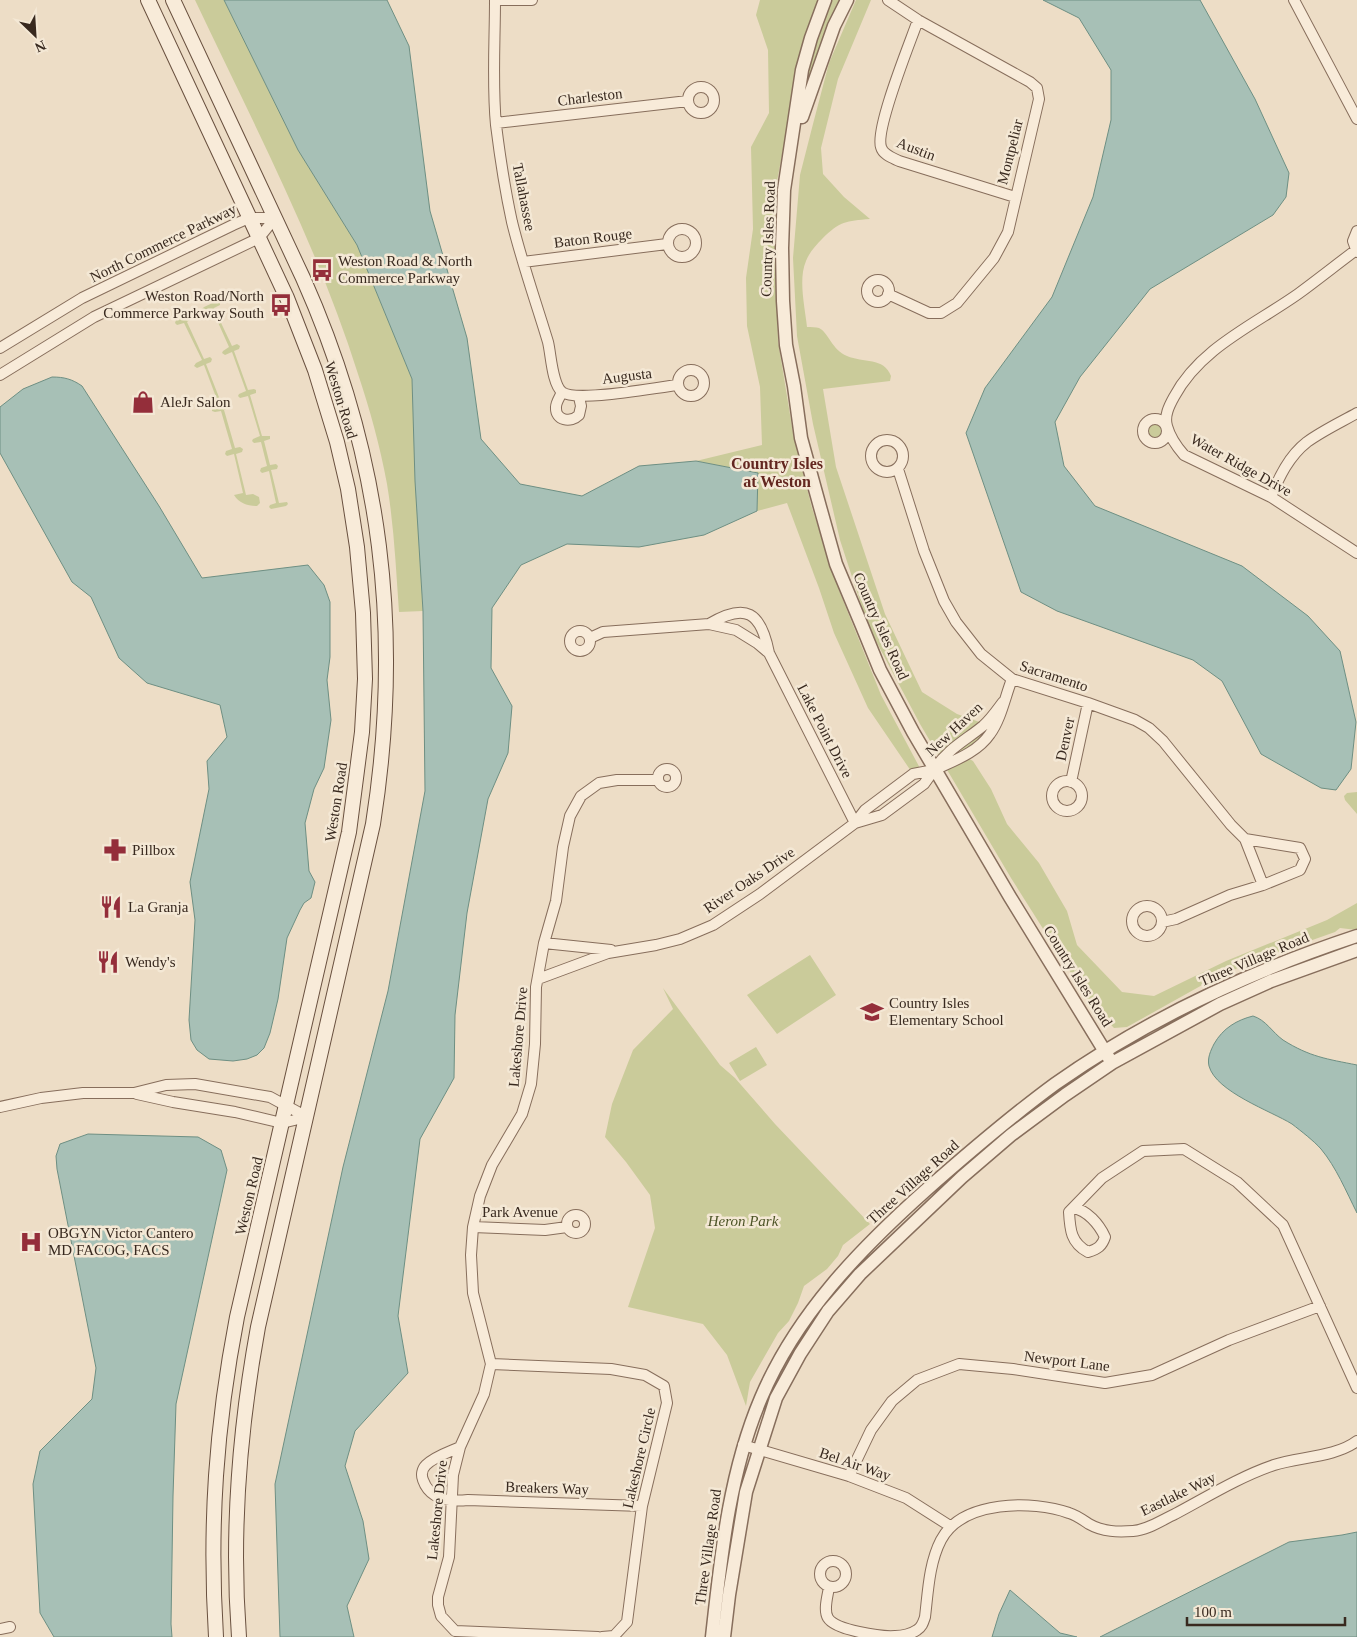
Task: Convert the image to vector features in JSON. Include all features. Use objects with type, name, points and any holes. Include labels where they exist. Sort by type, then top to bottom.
[{"type":"main road","name":"Weston Road","points":[[148,0],[287,298],[308,350],[337,442],[348,489],[357,547],[364,648],[362,732],[349,832],[237,1317],[221,1414],[214,1488],[212,1550],[216,1637]]},
{"type":"main road","name":"Weston Road","points":[[173,0],[317,310],[338,366],[357,430],[370,485],[379,542],[387,639],[385,723],[374,816],[367,856],[258,1327],[243,1420],[236,1492],[239,1637]]},
{"type":"street","points":[[497,0],[532,0]]},
{"type":"street","name":"Tallahassee","points":[[497,0],[496,123],[511,213],[523,262],[548,344],[555,381],[562,392],[556,406],[556,410],[561,418],[570,420],[579,415],[581,406],[579,396]]},
{"type":"street","name":"Country Isles Road","points":[[825,0],[802,70],[792,148],[784,190],[782,301],[786,345],[801,438],[836,564],[880,670],[934,770],[1112,1063]]},
{"type":"street","name":"Country Isles Road","points":[[792,148],[816,73],[846,0]]},
{"type":"street","name":"Montpeliar","points":[[888,0],[918,20],[1030,82],[1037,88],[1039,99],[1008,232],[994,258],[952,307],[941,313],[934,314],[888,294]]},
{"type":"street","points":[[1294,0],[1354,104],[1357,119]]},
{"type":"street","name":"Austin","points":[[918,20],[882,123],[881,147],[886,155],[899,161],[1015,198]]},
{"type":"street","name":"Charleston","points":[[496,123],[688,101]]},
{"type":"street","name":"North Commerce Parkway","points":[[0,348],[82,298],[250,218],[275,218]]},
{"type":"street","points":[[0,375],[94,317],[259,238],[275,218]]},
{"type":"street","name":"Water Ridge Drive","points":[[1357,230],[1352,241],[1356,251],[1297,294],[1236,333],[1187,376],[1168,407],[1167,426],[1176,446],[1184,455],[1271,497],[1357,554]]},
{"type":"street","name":"Baton Rouge","points":[[523,262],[667,244]]},
{"type":"street","name":"Augusta","points":[[579,396],[678,385]]},
{"type":"street","points":[[562,392],[579,396]]},
{"type":"street","points":[[1271,497],[1279,475],[1306,442],[1357,413]]},
{"type":"street","name":"Sacramento","points":[[898,469],[924,550],[944,601],[981,654],[1012,680],[1088,703],[1135,720],[1149,728],[1163,741],[1231,825],[1245,839],[1263,885]]},
{"type":"street","name":"Lake Point Drive","points":[[709,624],[730,613],[742,612],[757,620],[762,628],[769,653],[855,823]]},
{"type":"street","name":"Lake Point Drive","points":[[590,638],[604,632],[709,624],[736,630],[769,653]]},
{"type":"street","name":"New Haven","points":[[934,770],[940,759],[985,724],[1003,702],[1012,680]]},
{"type":"street","name":"Denver","points":[[1071,782],[1088,703]]},
{"type":"street","name":"River Oaks Drive","points":[[538,979],[594,958],[622,950],[680,939],[713,925],[760,894],[855,823],[882,816],[924,784],[934,770]]},
{"type":"street","name":"Lakeshore Drive","points":[[441,1616],[438,1597],[449,1557],[453,1475],[460,1447],[484,1394],[491,1364],[473,1293],[471,1255],[473,1227],[480,1196],[492,1165],[522,1114],[531,1084],[538,979],[544,943],[556,901],[563,847],[570,816],[581,796],[599,783],[617,780],[658,780]]},
{"type":"street","points":[[1162,922],[1176,919],[1230,895],[1263,885],[1300,870],[1305,859],[1300,848],[1245,839]]},
{"type":"street","name":"Three Village Road","points":[[712,1637],[732,1492],[743,1445],[761,1397],[786,1348],[817,1303],[848,1265],[894,1219],[995,1131],[1056,1084],[1105,1052],[1164,1018],[1213,994],[1268,969],[1356,937]]},
{"type":"street","name":"River Oaks Drive","points":[[544,943],[622,950]]},
{"type":"street","name":"Three Village Road","points":[[724,1637],[728,1595],[746,1492],[776,1398],[800,1354],[828,1311],[860,1274],[962,1177],[1012,1135],[1112,1063],[1220,1004],[1271,982],[1357,950]]},
{"type":"street","points":[[134,1093],[166,1085],[195,1084],[270,1097],[307,1117]]},
{"type":"street","points":[[0,1106],[82,1093],[134,1093],[282,1123],[307,1117]]},
{"type":"street","points":[[1072,1208],[1102,1178],[1143,1150],[1184,1149],[1237,1182],[1282,1225],[1357,1388]]},
{"type":"street","name":"Park Avenue","points":[[473,1227],[545,1230],[567,1227]]},
{"type":"street","name":"Newport Lane","points":[[849,1476],[871,1430],[892,1401],[917,1380],[959,1364],[1012,1369],[1105,1383],[1152,1375],[1229,1340],[1320,1306]]},
{"type":"street","name":"Lakeshore Circle","points":[[441,1616],[454,1631],[600,1637],[614,1636],[627,1622],[642,1506],[667,1403],[664,1386],[645,1375],[611,1369],[491,1364]]},
{"type":"street","name":"Eastlake Way","points":[[950,1526],[965,1517],[984,1510],[1015,1504],[1046,1506],[1071,1513],[1102,1530],[1135,1531],[1155,1524],[1247,1476],[1274,1465],[1345,1449],[1357,1441]]},
{"type":"street","name":"Bel Air Way","points":[[743,1445],[849,1476],[906,1498],[950,1526]]},
{"type":"street","points":[[451,1502],[437,1497],[428,1490],[422,1478],[422,1472],[425,1466],[441,1455],[460,1447]]},
{"type":"street","name":"Breakers Way","points":[[451,1502],[468,1500],[642,1506]]},
{"type":"street","points":[[829,1587],[826,1615],[830,1621],[851,1630],[892,1636],[913,1632],[922,1625],[925,1617],[933,1563],[941,1540],[950,1526]]},
{"type":"green space","points":[[195,0],[224,0],[298,150],[357,245],[412,379],[423,611],[399,612],[393,532],[384,470],[367,401],[342,326],[283,184]]},
{"type":"green space","points":[[760,0],[847,0],[816,73],[790,113],[774,197],[778,341],[793,433],[812,508],[839,590],[881,695],[922,772],[913,774],[868,708],[834,633],[787,503],[757,511],[758,473],[696,461],[762,445],[760,387],[747,326],[746,278],[753,229],[751,147],[769,113],[768,50],[756,15]]},
{"type":"green space","points":[[856,0],[871,0],[838,79],[821,148],[823,174],[844,197],[870,219],[849,221],[839,225],[817,244],[809,255],[804,268],[802,276],[803,294],[807,327],[819,328],[842,353],[853,358],[878,363],[888,370],[891,376],[890,381],[823,389],[836,467],[885,614],[922,692],[957,714],[985,724],[993,722],[990,735],[964,756],[973,761],[991,789],[1007,824],[1039,863],[1067,911],[1077,945],[1122,992],[1154,996],[1226,961],[1327,920],[1357,903],[1357,930],[1340,928],[1335,932],[1256,960],[1213,979],[1127,1027],[1114,1028],[1090,1003],[1011,878],[920,724],[868,626],[840,540],[813,424],[797,336],[793,258],[800,175],[829,63]]},
{"type":"green space","points":[[217,301],[220,302],[220,305],[214,308],[232,346],[237,344],[240,346],[239,349],[234,351],[248,390],[256,390],[256,393],[250,395],[262,436],[270,436],[270,439],[264,441],[270,465],[276,464],[278,466],[277,469],[271,470],[279,503],[287,502],[286,506],[271,509],[269,507],[276,503],[269,471],[262,473],[260,471],[261,468],[267,466],[261,442],[254,443],[252,441],[260,436],[248,396],[240,398],[238,396],[246,391],[232,352],[225,355],[222,353],[229,347],[212,309],[205,311],[202,309]]},
{"type":"green space","points":[[190,315],[193,316],[187,322],[204,359],[210,357],[212,359],[211,362],[206,364],[222,405],[228,403],[230,405],[229,408],[224,410],[235,448],[240,447],[243,449],[242,452],[236,454],[246,495],[253,494],[259,497],[260,503],[257,506],[244,503],[234,495],[243,493],[234,454],[227,456],[225,454],[226,451],[232,449],[221,411],[212,411],[212,408],[219,405],[204,365],[197,368],[194,366],[202,360],[184,323],[177,325],[175,323],[176,320]]},
{"type":"green space","points":[[1155,419],[1164,422],[1167,431],[1164,440],[1155,443],[1146,440],[1143,431],[1146,422]]},
{"type":"green space","points":[[1357,792],[1357,814],[1345,800],[1344,796],[1347,793]]},
{"type":"green space","points":[[810,955],[836,995],[777,1034],[747,995]]},
{"type":"green space","name":"Heron Park","points":[[663,988],[720,1065],[735,1078],[775,1124],[870,1224],[843,1245],[838,1256],[827,1269],[804,1286],[789,1321],[778,1333],[750,1382],[746,1406],[727,1355],[703,1324],[628,1307],[655,1228],[650,1195],[605,1137],[612,1104],[633,1050],[673,1009]]},
{"type":"green space","points":[[756,1047],[767,1065],[740,1081],[729,1063]]},
{"type":"shaded area","points":[[224,0],[387,0],[409,46],[430,211],[467,338],[481,439],[520,484],[582,496],[639,466],[696,461],[758,473],[757,511],[704,535],[639,547],[567,544],[521,565],[492,608],[491,668],[512,706],[508,753],[488,799],[467,913],[455,1015],[454,1078],[420,1139],[398,1316],[408,1373],[355,1431],[345,1466],[363,1521],[369,1559],[347,1606],[354,1637],[280,1637],[275,1484],[343,1167],[388,991],[425,791],[423,611],[415,481],[412,379],[357,245],[298,150]]},
{"type":"shaded area","points":[[1043,0],[1200,0],[1255,99],[1289,173],[1286,197],[1273,215],[1150,289],[1080,377],[1055,422],[1064,466],[1095,506],[1242,566],[1308,616],[1340,651],[1356,722],[1351,769],[1336,790],[1321,788],[1261,754],[1222,681],[1193,660],[1057,611],[1021,592],[966,433],[985,388],[1052,297],[1093,197],[1111,120],[1111,70],[1079,18]]},
{"type":"shaded area","points":[[52,377],[68,379],[82,386],[159,506],[202,578],[308,565],[324,585],[330,602],[330,657],[327,680],[331,720],[324,768],[314,789],[305,823],[309,871],[315,882],[311,898],[304,903],[287,938],[278,999],[270,1033],[264,1048],[257,1055],[247,1059],[233,1061],[209,1059],[197,1050],[191,1040],[189,1020],[195,920],[190,882],[209,789],[207,761],[227,737],[220,705],[147,683],[119,658],[91,597],[72,582],[0,453],[0,407],[23,389]]},
{"type":"shaded area","points":[[1253,1016],[1265,1023],[1283,1040],[1310,1054],[1357,1065],[1357,1213],[1331,1164],[1315,1143],[1292,1124],[1233,1092],[1222,1084],[1209,1066],[1210,1054],[1222,1033],[1241,1020]]},
{"type":"shaded area","points":[[88,1134],[198,1137],[221,1150],[227,1170],[176,1404],[172,1637],[54,1637],[40,1613],[33,1484],[40,1451],[92,1399],[96,1368],[56,1156],[60,1144]]},
{"type":"shaded area","points":[[1357,1532],[1357,1637],[1100,1637],[1289,1542]]},
{"type":"shaded area","points":[[1010,1590],[1060,1633],[1077,1637],[992,1637],[999,1614]]},
{"type":"place","name":"Weston Road & North Commerce Parkway","points":[[322,270]]},
{"type":"place","name":"Weston Road/North Commerce Parkway South","points":[[281,305]]},
{"type":"place","name":"AleJr Salon","points":[[143,402]]},
{"type":"place","name":"Pillbox","points":[[115,850]]},
{"type":"place","name":"La Granja","points":[[111,907]]},
{"type":"place","name":"Wendy's","points":[[108,962]]},
{"type":"place","name":"Country Isles Elementary School","points":[[872,1012]]},
{"type":"place","name":"OBGYN Victor Cantero MD FACOG, FACS","points":[[31,1242]]},
{"type":"district","name":"Country Isles at Weston","points":[[777,472]]}]
